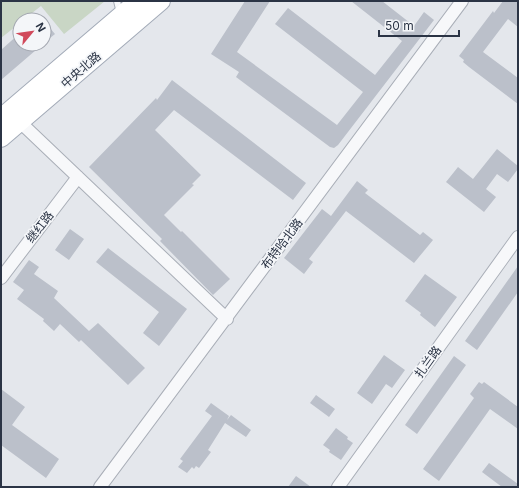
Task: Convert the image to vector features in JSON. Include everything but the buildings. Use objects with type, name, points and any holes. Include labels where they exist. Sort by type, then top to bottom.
[{"type":"main road","name":"中央北路","points":[[1,118],[119,8],[138,1]]},
{"type":"main road","name":"中央北路","points":[[1,138],[161,1]]},
{"type":"street","name":"布特哈北路","points":[[100,487],[227,319],[462,1]]},
{"type":"street","points":[[20,122],[227,319]]},
{"type":"street","name":"继红路","points":[[1,278],[78,178]]},
{"type":"street","name":"扎兰路","points":[[338,487],[518,237]]},
{"type":"green space","points":[[1,1],[105,1],[64,34],[52,19],[52,12],[46,12],[41,6],[33,12],[12,12],[12,29],[1,38]]}]
